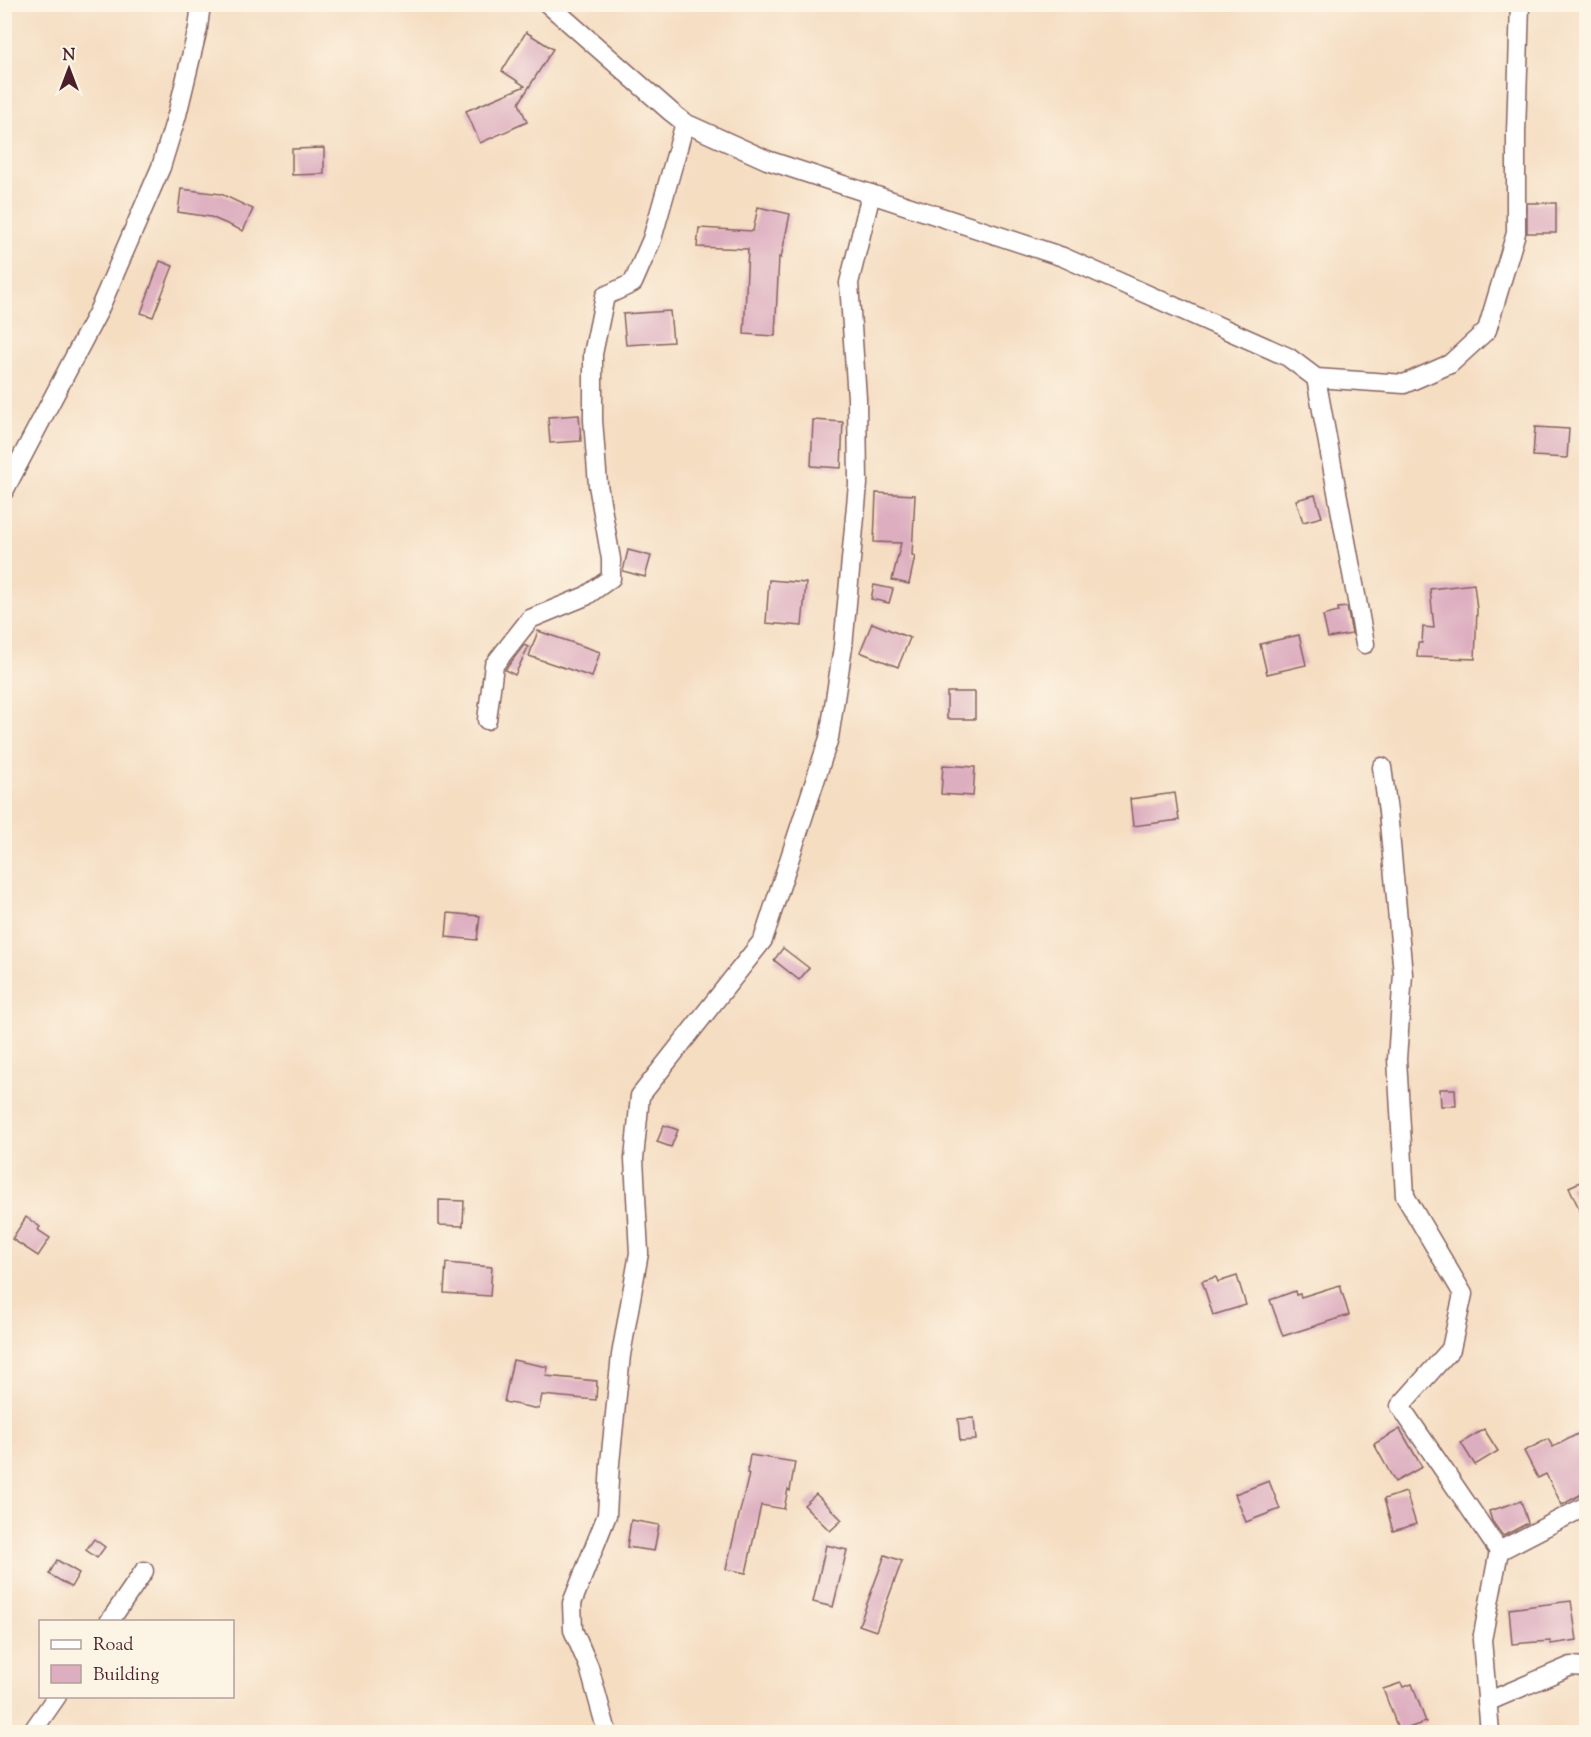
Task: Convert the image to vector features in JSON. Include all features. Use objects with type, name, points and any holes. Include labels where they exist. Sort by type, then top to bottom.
[{"type":"street","points":[[4,491],[98,312],[161,166],[177,115],[198,28],[201,4]]},
{"type":"street","points":[[548,4],[685,123],[767,160],[1063,257],[1288,357],[1316,378],[1404,384],[1450,364],[1487,330],[1516,233],[1520,4]]},
{"type":"street","points":[[487,720],[494,665],[530,619],[586,596],[611,578],[611,559],[598,484],[593,420],[593,354],[605,296],[633,284],[652,239],[685,123]]},
{"type":"street","points":[[607,1732],[589,1667],[573,1630],[572,1603],[606,1515],[621,1355],[639,1253],[634,1159],[640,1096],[763,940],[829,738],[843,647],[858,484],[857,398],[849,283],[871,194]]},
{"type":"street","points":[[1316,378],[1365,644]]},
{"type":"street","points":[[1382,767],[1403,974],[1397,1059],[1405,1196],[1463,1294],[1451,1349],[1400,1406],[1499,1551],[1482,1640],[1490,1732]]},
{"type":"street","points":[[1499,1551],[1587,1506]]},
{"type":"street","points":[[110,1620],[144,1571]]},
{"type":"street","points":[[1487,1702],[1571,1666],[1587,1667]]},
{"type":"street","points":[[32,1732],[56,1698]]},
{"type":"building","points":[[526,32],[553,49],[519,103],[527,122],[480,143],[466,111],[525,86],[502,71]]},
{"type":"building","points":[[324,148],[324,174],[292,175],[292,149]]},
{"type":"building","points":[[181,189],[221,194],[253,209],[243,231],[211,217],[178,212]]},
{"type":"building","points":[[1527,203],[1556,203],[1556,233],[1527,233]]},
{"type":"building","points":[[758,207],[790,214],[781,258],[779,257],[775,336],[744,334],[748,249],[697,247],[699,228],[753,231]]},
{"type":"building","points":[[160,261],[173,266],[153,317],[141,313]]},
{"type":"building","points":[[670,311],[673,342],[626,345],[623,314]]},
{"type":"building","points":[[579,415],[581,441],[550,443],[548,417]]},
{"type":"building","points":[[813,420],[843,422],[841,468],[811,466]]},
{"type":"building","points":[[1535,427],[1569,429],[1567,458],[1533,456]]},
{"type":"building","points":[[876,493],[915,495],[912,555],[915,556],[909,584],[892,580],[901,543],[874,542]]},
{"type":"building","points":[[1315,495],[1322,517],[1303,522],[1296,500]]},
{"type":"building","points":[[628,550],[651,556],[645,577],[623,571]]},
{"type":"building","points":[[769,580],[806,583],[802,626],[766,623]]},
{"type":"building","points":[[1474,584],[1477,610],[1475,659],[1417,657],[1418,643],[1422,643],[1423,627],[1434,628],[1430,589]]},
{"type":"building","points":[[874,585],[893,589],[889,603],[871,599]]},
{"type":"building","points":[[1347,607],[1352,634],[1328,638],[1323,616],[1338,612],[1338,608]]},
{"type":"building","points":[[872,623],[910,638],[898,667],[860,652]]},
{"type":"building","points":[[538,631],[600,652],[592,677],[529,656]]},
{"type":"building","points":[[1299,635],[1306,665],[1267,674],[1260,644]]},
{"type":"building","points":[[524,645],[528,647],[515,675],[505,670]]},
{"type":"building","points":[[947,692],[975,692],[975,719],[947,719]]},
{"type":"building","points":[[943,765],[975,767],[973,796],[941,794]]},
{"type":"building","points":[[1175,793],[1179,820],[1133,826],[1130,799]]},
{"type":"building","points":[[448,913],[480,916],[477,940],[446,937]]},
{"type":"building","points":[[783,948],[809,968],[799,980],[774,960]]},
{"type":"building","points":[[1440,1089],[1455,1089],[1456,1106],[1441,1106]]},
{"type":"building","points":[[664,1125],[678,1130],[671,1147],[657,1142]]},
{"type":"building","points":[[1587,1179],[1587,1226],[1569,1187]]},
{"type":"building","points":[[439,1200],[464,1201],[463,1226],[439,1225]]},
{"type":"building","points":[[26,1217],[40,1227],[38,1230],[50,1238],[38,1256],[12,1239]]},
{"type":"building","points":[[446,1263],[492,1267],[490,1296],[444,1293]]},
{"type":"building","points":[[1237,1276],[1246,1305],[1213,1315],[1202,1281],[1216,1277],[1218,1282]]},
{"type":"building","points":[[1340,1285],[1349,1315],[1283,1336],[1270,1300],[1295,1291],[1296,1295],[1300,1294],[1301,1297]]},
{"type":"building","points":[[513,1360],[548,1367],[546,1376],[597,1381],[596,1400],[542,1395],[539,1409],[504,1402]]},
{"type":"building","points":[[974,1418],[976,1440],[960,1441],[958,1419]]},
{"type":"building","points":[[1400,1429],[1422,1467],[1395,1482],[1374,1444]]},
{"type":"building","points":[[1484,1429],[1498,1451],[1475,1465],[1461,1443]]},
{"type":"building","points":[[1587,1429],[1587,1491],[1562,1505],[1546,1474],[1538,1478],[1524,1451],[1548,1439],[1553,1447]]},
{"type":"building","points":[[750,1455],[795,1462],[784,1509],[761,1505],[746,1573],[726,1569],[749,1474],[747,1473]]},
{"type":"building","points":[[1269,1481],[1280,1509],[1246,1522],[1235,1494]]},
{"type":"building","points":[[1406,1492],[1416,1524],[1393,1531],[1384,1499]]},
{"type":"building","points":[[816,1494],[842,1520],[830,1531],[804,1505]]},
{"type":"building","points":[[1521,1501],[1528,1523],[1503,1536],[1492,1521],[1489,1511]]},
{"type":"building","points":[[631,1520],[659,1525],[654,1551],[627,1547]]},
{"type":"building","points":[[94,1539],[105,1547],[97,1558],[86,1550]]},
{"type":"building","points":[[826,1545],[847,1550],[833,1607],[813,1602]]},
{"type":"building","points":[[885,1555],[902,1561],[876,1631],[859,1625]]},
{"type":"building","points":[[57,1560],[79,1573],[71,1587],[49,1574]]},
{"type":"building","points":[[1571,1601],[1577,1640],[1551,1644],[1550,1641],[1512,1644],[1509,1609]]},
{"type":"building","points":[[1401,1683],[1403,1687],[1412,1684],[1426,1722],[1399,1731],[1383,1689]]}]
